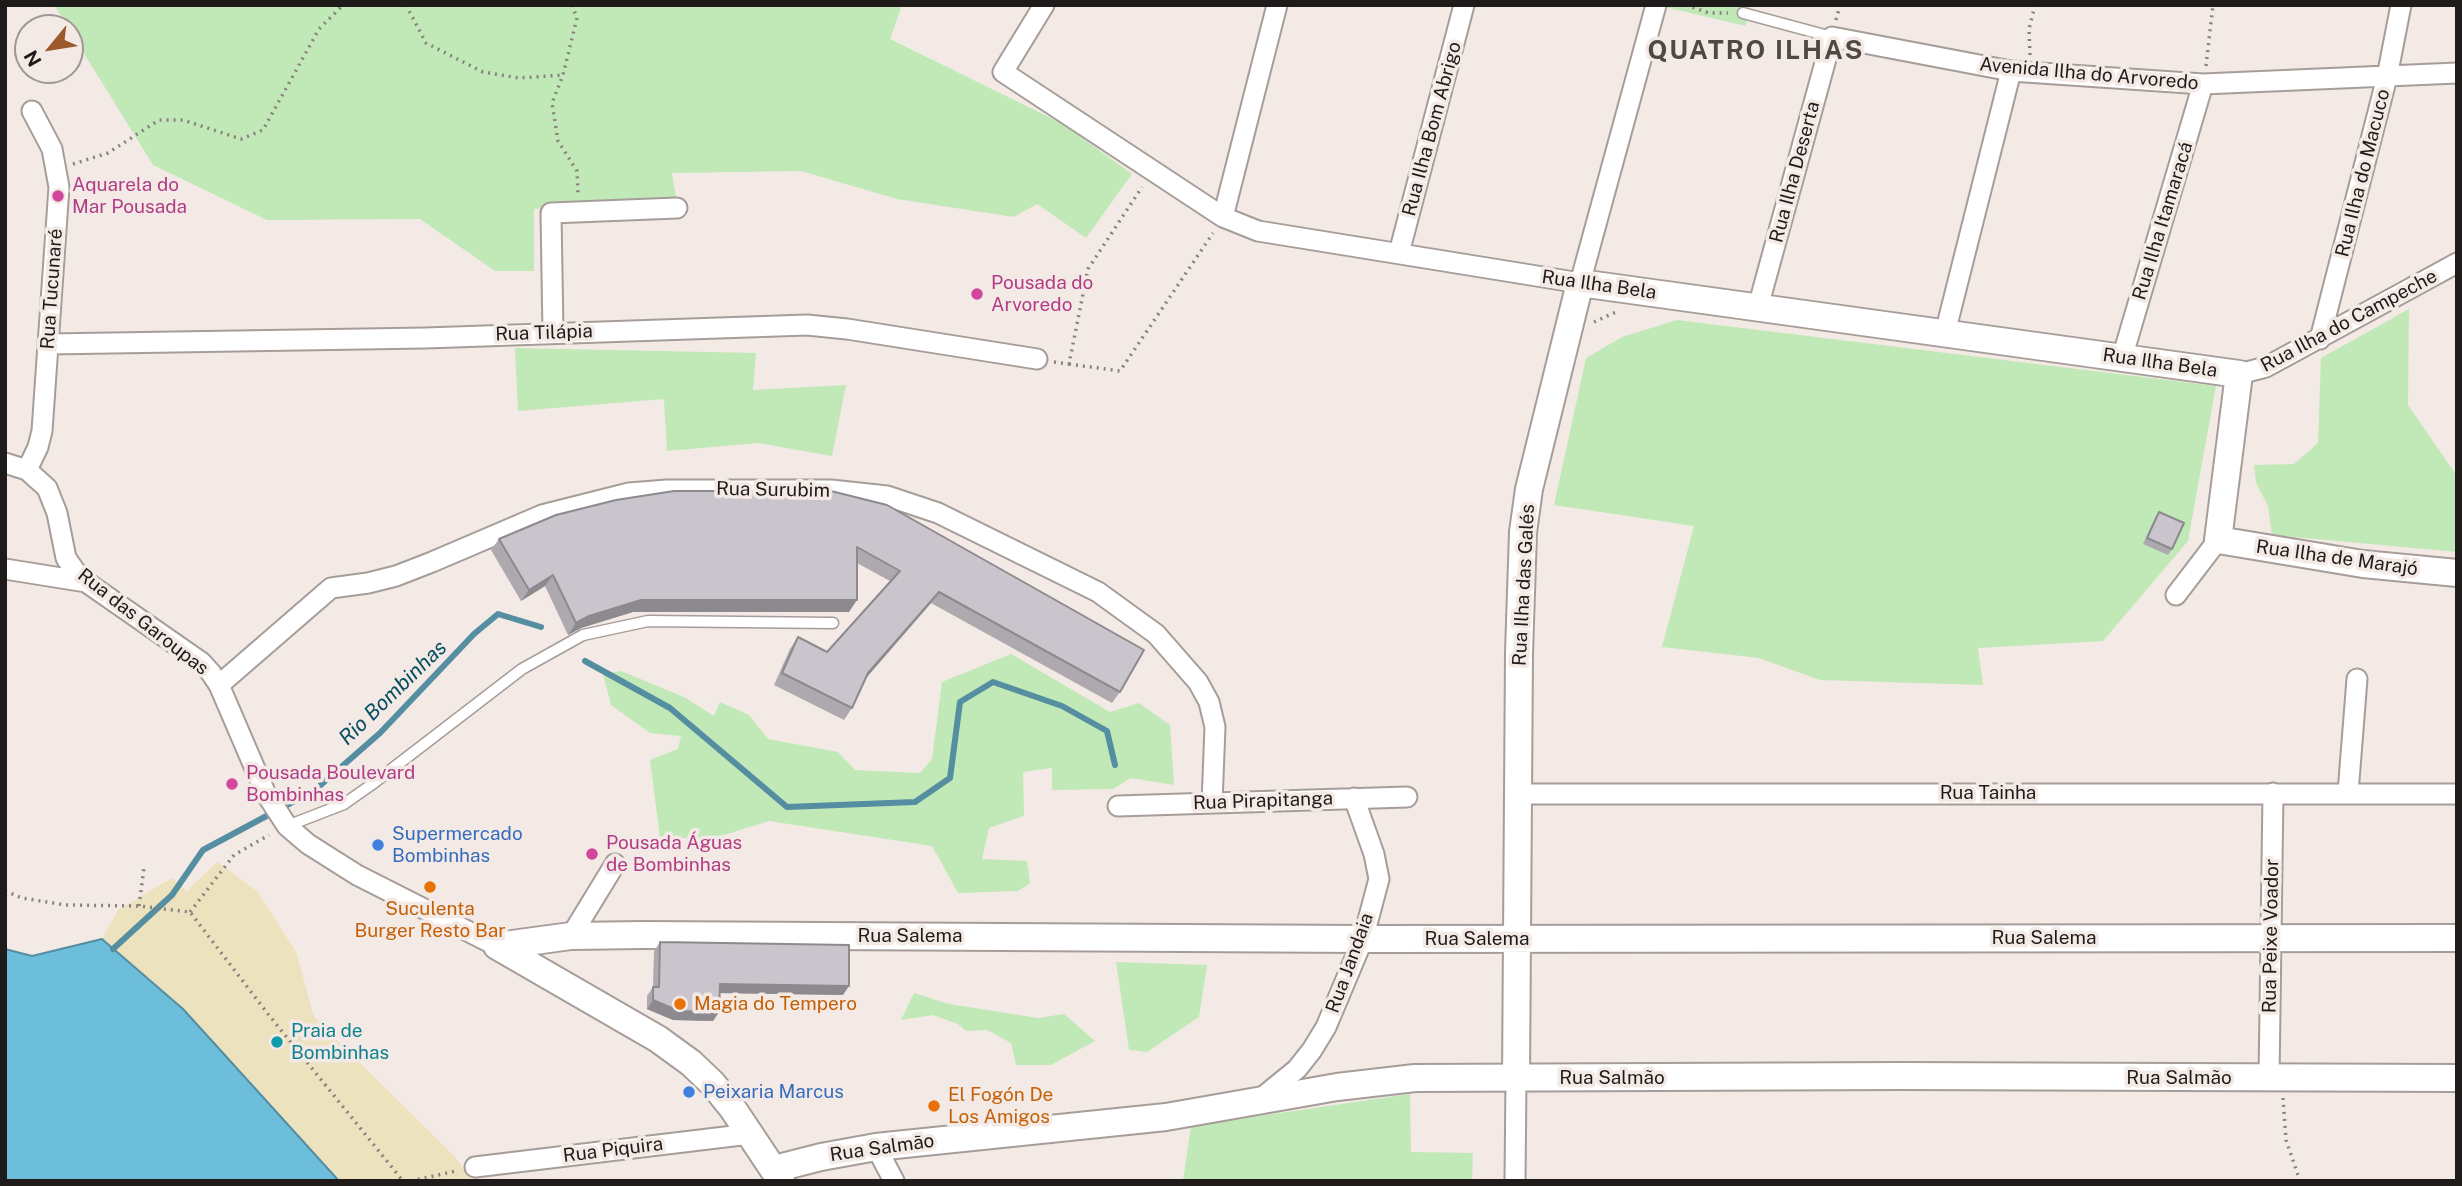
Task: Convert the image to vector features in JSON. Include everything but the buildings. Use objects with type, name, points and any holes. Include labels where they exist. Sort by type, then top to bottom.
[{"type":"main road","name":"Rua Ilha Bela","points":[[1580,283],[2239,374]]},
{"type":"main road","name":"Rua Ilha das Galés","points":[[1517,1078],[1519,653],[1523,532],[1529,489],[1580,283]]},
{"type":"main road","points":[[2218,540],[2239,374]]},
{"type":"main road","name":"Rua Ilha de Marajó","points":[[2218,540],[2288,553],[2457,573]]},
{"type":"main road","name":"Rua Salema","points":[[497,946],[571,936],[1363,939],[2457,938]]},
{"type":"main road","points":[[497,946],[658,1040],[691,1063],[713,1084],[778,1175]]},
{"type":"main road","name":"Rua Salmão","points":[[778,1175],[821,1157],[876,1147],[1166,1117],[1338,1087],[1415,1078],[2457,1078]]},
{"type":"street","name":"Rua Ilha Bela","points":[[1044,5],[1003,72],[1223,217],[1258,231],[1580,283]]},
{"type":"street","points":[[1223,217],[1277,5]]},
{"type":"street","name":"Rua Ilha Bom Abrigo","points":[[1399,253],[1464,5]]},
{"type":"street","name":"Rua Ilha das Galés","points":[[1580,283],[1656,5]]},
{"type":"street","name":"Rua Ilha do Macuco","points":[[2320,339],[2387,77],[2401,5]]},
{"type":"street","name":"Avenida Ilha do Arvoredo","points":[[1832,37],[2011,71],[2203,84],[2457,72]]},
{"type":"street","name":"Rua Ilha Deserta","points":[[1758,307],[1832,37]]},
{"type":"street","points":[[1945,333],[2011,71]]},
{"type":"street","name":"Rua Ilha Itamaracá","points":[[2122,358],[2203,84]]},
{"type":"street","name":"Rua Tucunaré","points":[[27,470],[42,431],[59,187],[52,149],[33,111]]},
{"type":"street","points":[[553,333],[551,213],[677,208]]},
{"type":"street","name":"Rua Ilha do Campeche","points":[[2239,374],[2266,367],[2457,262]]},
{"type":"street","name":"Rua Tilápia","points":[[49,344],[411,338],[807,325],[1037,359]]},
{"type":"street","points":[[5,463],[27,470]]},
{"type":"street","name":"Rua das Garoupas","points":[[27,470],[47,488],[57,513],[66,558],[86,582],[201,662],[219,685],[270,801],[286,824],[308,844],[357,875],[497,946]]},
{"type":"street","name":"Rua Surubim","points":[[219,685],[331,588],[396,576],[542,514],[629,493],[667,490],[831,490],[887,496],[938,513],[1098,592],[1156,634],[1198,682],[1209,702],[1215,727],[1212,803]]},
{"type":"street","points":[[2176,595],[2218,540]]},
{"type":"street","points":[[5,569],[86,582]]},
{"type":"street","points":[[2348,793],[2357,679]]},
{"type":"street","name":"Rua Peixe Voador","points":[[2273,793],[2271,938],[2276,1079]]},
{"type":"street","name":"Rua Tainha","points":[[1519,794],[2457,794]]},
{"type":"street","name":"Rua Pirapitanga","points":[[1118,806],[1407,797]]},
{"type":"street","name":"Rua Jandaia","points":[[1256,1102],[1297,1069],[1312,1050],[1326,1027],[1363,939],[1379,879],[1374,854],[1354,798]]},
{"type":"street","points":[[571,936],[615,864]]},
{"type":"street","name":"Rua Ilha das Galés","points":[[1515,1181],[1517,1078]]},
{"type":"street","name":"Rua Piquira","points":[[475,1167],[750,1134]]},
{"type":"street","points":[[876,1147],[894,1181]]},
{"type":"lane","name":"Avenida Ilha do Arvoredo","points":[[1744,13],[1832,37]]},
{"type":"lane","points":[[286,824],[344,804],[522,669],[583,635],[648,621],[833,623]]},
{"type":"path","points":[[57,169],[108,153],[159,120],[183,120],[241,139],[263,130],[319,29],[343,5]]},
{"type":"path","points":[[406,5],[426,43],[483,72],[519,78],[564,75]]},
{"type":"path","points":[[572,5],[577,18],[564,75],[552,103],[558,141],[577,171],[579,212]]},
{"type":"path","points":[[1686,5],[1709,13],[1744,13]]},
{"type":"path","points":[[2011,71],[2025,64],[2030,55],[2029,29],[2035,5]]},
{"type":"path","points":[[2203,84],[2213,5]]},
{"type":"path","points":[[1069,364],[1088,269],[1153,171]]},
{"type":"path","points":[[1037,359],[1120,371],[1223,217]]},
{"type":"path","points":[[1591,324],[1623,311]]},
{"type":"path","points":[[190,912],[234,855],[286,824]]},
{"type":"path","points":[[139,906],[144,868]]},
{"type":"path","points":[[5,891],[22,898],[66,905],[139,906],[190,912],[268,1014],[403,1181]]},
{"type":"path","points":[[2276,1079],[2282,1101],[2288,1150],[2296,1163],[2300,1181]]},
{"type":"path","points":[[411,1181],[475,1167]]},
{"type":"green space","points":[[54,5],[902,5],[890,39],[1063,124],[1132,174],[1086,238],[1037,204],[1014,217],[897,199],[801,171],[672,173],[677,203],[534,209],[534,271],[495,271],[420,219],[267,220],[153,165],[84,53],[84,14],[60,14]]},
{"type":"green space","points":[[1748,5],[1746,26],[1665,7]]},
{"type":"green space","points":[[2409,309],[2408,405],[2457,476],[2457,552],[2272,535],[2268,506],[2256,483],[2254,465],[2294,464],[2318,443],[2321,358]]},
{"type":"green space","points":[[1677,320],[2216,386],[2188,541],[2103,641],[1978,648],[1983,685],[1820,680],[1759,658],[1662,647],[1694,526],[1554,505],[1586,358],[1622,337]]},
{"type":"green space","points":[[515,348],[756,353],[753,390],[846,385],[832,456],[758,443],[667,451],[664,399],[518,411]]},
{"type":"green space","points":[[1011,654],[1110,712],[1139,703],[1170,725],[1174,785],[1131,778],[1113,789],[1052,790],[1052,768],[1023,772],[1024,816],[989,828],[982,859],[1027,861],[1030,883],[1018,891],[958,893],[932,846],[769,821],[714,838],[660,838],[650,760],[678,749],[681,736],[650,733],[611,705],[603,674],[621,671],[684,697],[714,716],[720,702],[749,715],[768,739],[838,752],[855,770],[920,773],[932,759],[942,682]]},
{"type":"green space","points":[[1116,962],[1207,965],[1199,1017],[1147,1052],[1129,1050]]},
{"type":"green space","points":[[914,993],[949,1004],[1038,1018],[1064,1014],[1095,1041],[1051,1065],[1016,1065],[1011,1043],[987,1030],[966,1031],[958,1024],[933,1015],[901,1020]]},
{"type":"green space","points":[[1410,1094],[1411,1152],[1473,1153],[1472,1181],[1183,1181],[1191,1126]]},
{"type":"sand","name":"Praia de Bombinhas","points":[[217,862],[257,891],[296,952],[314,1017],[455,1157],[472,1181],[339,1181],[183,1009],[102,939],[118,910],[172,878],[187,891]]},
{"type":"water","points":[[102,939],[183,1009],[339,1181],[5,1181],[5,949],[32,956]]},
{"type":"waterway","name":"Rio Bombinhas","points":[[113,949],[172,895],[203,850],[315,790],[380,733],[474,634],[498,614],[541,627]]},
{"type":"waterway","points":[[585,661],[670,708],[787,807],[915,802],[950,778],[960,702],[993,682],[1062,706],[1107,731],[1115,765]]},
{"type":"place","name":"Aquarela do Mar Pousada","points":[[58,196]]},
{"type":"place","name":"Pousada do Arvoredo","points":[[977,294]]},
{"type":"place","name":"Pousada Boulevard Bombinhas","points":[[232,784]]},
{"type":"place","name":"Supermercado Bombinhas","points":[[378,845]]},
{"type":"place","name":"Pousada Águas de Bombinhas","points":[[592,854]]},
{"type":"place","name":"Suculenta Burger Resto Bar","points":[[430,887]]},
{"type":"place","name":"Magia do Tempero","points":[[680,1004]]},
{"type":"place","name":"Praia de Bombinhas","points":[[277,1042]]},
{"type":"place","name":"Peixaria Marcus","points":[[689,1092]]},
{"type":"place","name":"El Fogón De Los Amigos","points":[[934,1106]]},
{"type":"district","name":"QUATRO ILHAS","points":[[1756,51]]}]
